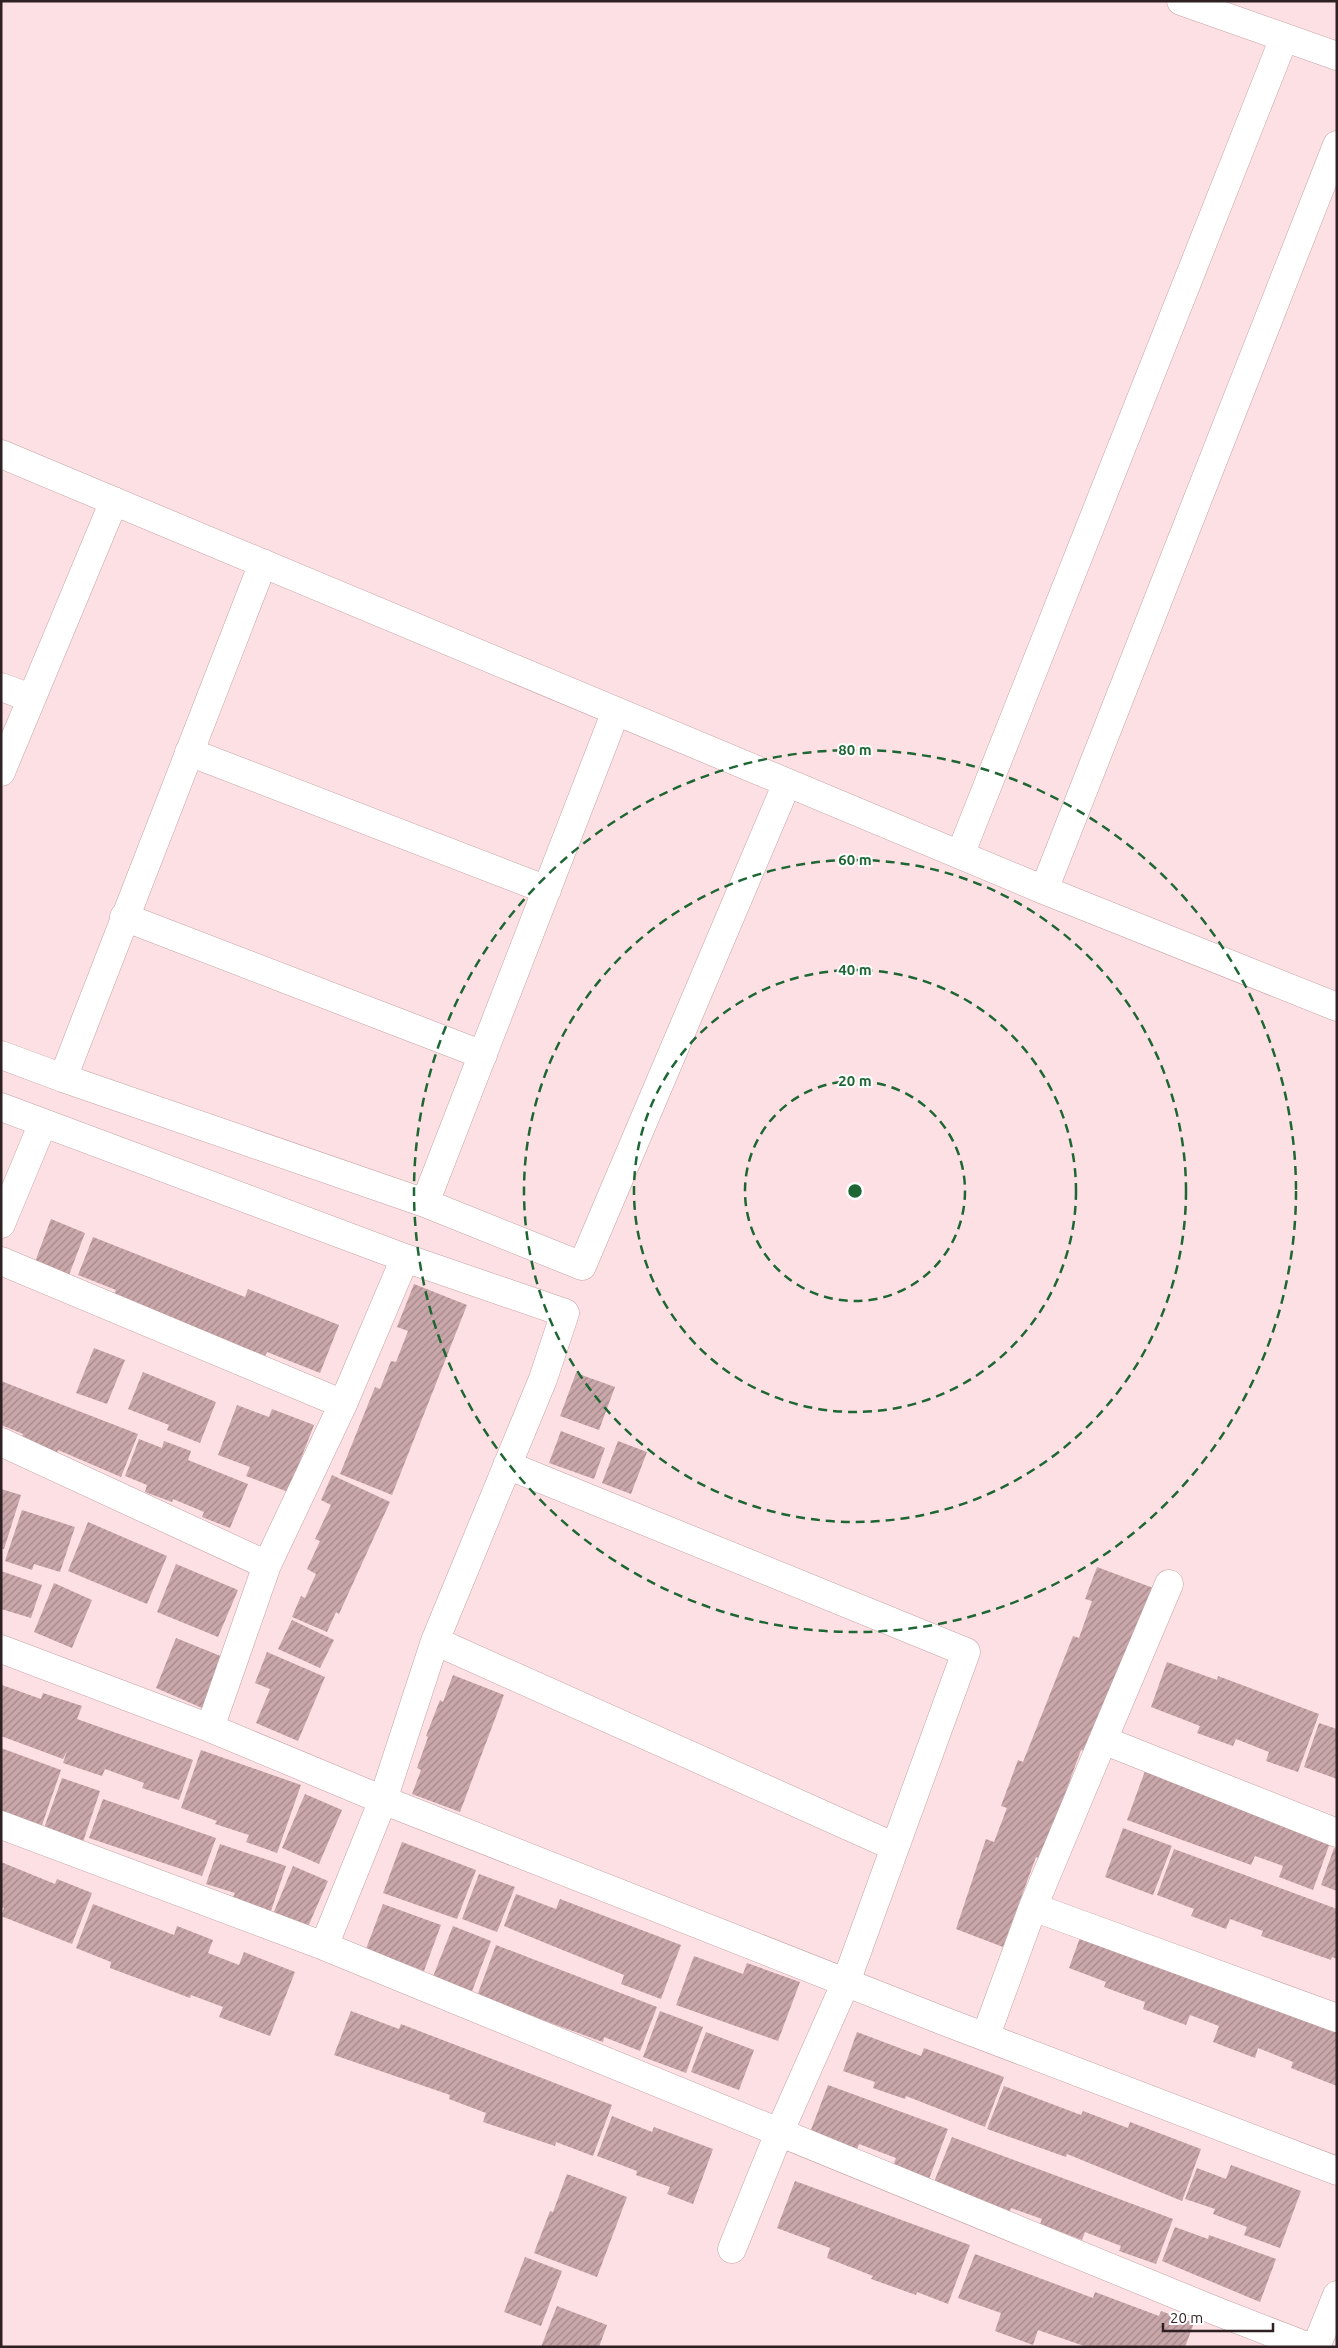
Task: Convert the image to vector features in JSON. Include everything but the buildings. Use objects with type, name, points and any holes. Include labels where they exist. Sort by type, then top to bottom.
[{"type":"street","points":[[1181,1],[1337,56]]},
{"type":"street","points":[[960,855],[1284,38]]},
{"type":"street","points":[[1044,890],[1337,145]]},
{"type":"street","points":[[1,454],[1044,890],[1337,1007]]},
{"type":"street","points":[[1,772],[114,501]]},
{"type":"street","points":[[63,1078],[263,563]]},
{"type":"street","points":[[1,687],[31,698]]},
{"type":"street","points":[[425,1203],[616,711]]},
{"type":"street","points":[[189,752],[547,890]]},
{"type":"street","points":[[1,1054],[63,1078],[425,1203],[582,1266],[787,783]]},
{"type":"street","points":[[124,917],[483,1055]]},
{"type":"street","points":[[1,1107],[405,1258],[566,1313],[543,1378],[435,1641],[383,1800],[324,1946]]},
{"type":"street","points":[[1,1224],[43,1122]]},
{"type":"street","points":[[210,1728],[267,1564],[343,1404],[405,1258]]},
{"type":"street","points":[[1,1261],[343,1404]]},
{"type":"street","points":[[1,1442],[267,1564]]},
{"type":"street","points":[[507,1465],[966,1652],[846,1982],[779,2133],[732,2249]]},
{"type":"street","points":[[986,2035],[1033,1907],[1169,1584]]},
{"type":"street","points":[[435,1641],[895,1847]]},
{"type":"street","points":[[1,1649],[210,1728],[383,1800],[846,1982],[1337,2171]]},
{"type":"street","points":[[1103,1740],[1337,1833]]},
{"type":"street","points":[[1,1825],[324,1946],[1216,2311],[1309,2347]]},
{"type":"street","points":[[1033,1907],[1337,2018]]},
{"type":"street","points":[[1316,2347],[1337,2295]]}]
